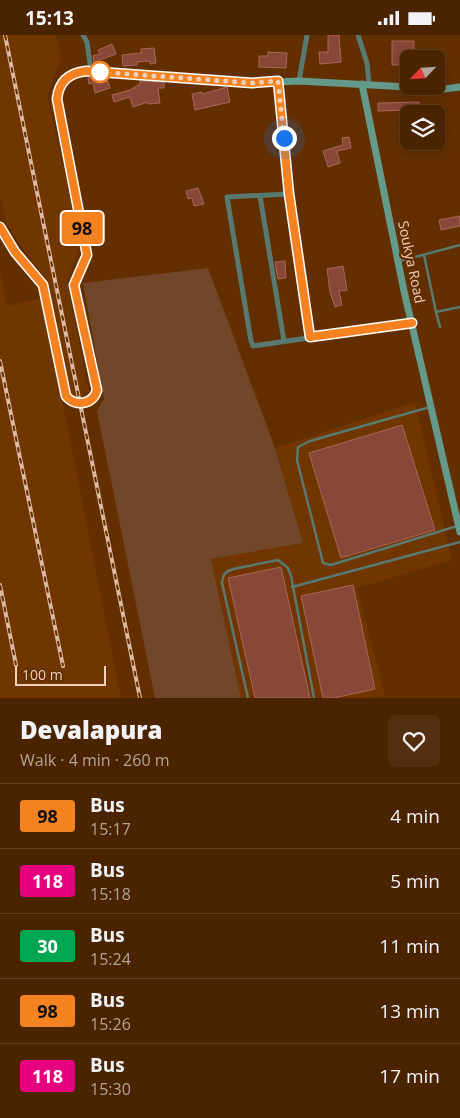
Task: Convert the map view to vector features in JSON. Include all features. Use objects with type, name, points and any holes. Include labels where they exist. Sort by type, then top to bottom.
[{"type":"main road","points":[[0,227],[15,252],[43,285],[66,396],[70,401],[79,404],[96,396],[97,390],[74,285],[87,255],[57,99],[58,90],[69,76],[78,72],[91,71],[252,83],[299,81],[444,89],[460,87]]},
{"type":"main road","name":"Soukya Road","points":[[366,84],[398,262],[459,529]]},
{"type":"street","points":[[83,35],[87,42],[91,71]]},
{"type":"street","points":[[299,81],[307,35]]},
{"type":"street","points":[[358,35],[367,63],[366,84]]},
{"type":"street","points":[[278,81],[289,194],[310,337]]},
{"type":"street","points":[[289,194],[227,197],[251,341],[254,346],[412,323]]},
{"type":"street","points":[[260,195],[284,341]]},
{"type":"lane","points":[[398,262],[460,245]]},
{"type":"lane","points":[[424,255],[440,327]]},
{"type":"lane","points":[[436,312],[460,307]]},
{"type":"lane","points":[[431,407],[310,441],[298,447],[296,460],[323,563],[331,565],[459,529]]},
{"type":"lane","points":[[292,587],[460,542]]},
{"type":"lane","points":[[248,698],[222,583],[223,576],[226,571],[278,560],[288,568],[314,698]]},
{"type":"shaded area","points":[[0,35],[56,35],[61,59],[47,95],[80,243],[67,282],[89,394],[72,397],[51,298],[44,277],[7,225],[0,195]]},
{"type":"shaded area","points":[[208,268],[275,448],[303,543],[211,559],[241,698],[155,698],[97,411],[104,399],[83,283]]},
{"type":"shaded area","points":[[0,270],[7,306],[42,298],[121,698],[0,698]]},
{"type":"shaded area","points":[[415,402],[452,560],[357,588],[385,695],[368,698],[241,698],[211,559],[303,543],[275,448]]},
{"type":"building","points":[[328,35],[339,35],[341,62],[320,64],[319,52],[328,52]]},
{"type":"building","points":[[392,41],[414,41],[414,50],[400,50],[400,65],[392,65]]},
{"type":"building","points":[[112,44],[116,54],[94,62],[93,56],[100,54],[98,50]]},
{"type":"building","points":[[154,48],[156,63],[150,64],[150,61],[137,62],[137,65],[123,66],[122,55],[141,53],[141,49]]},
{"type":"building","points":[[268,52],[287,53],[286,68],[259,67],[259,56],[268,56]]},
{"type":"building","points":[[101,77],[101,83],[108,81],[110,88],[95,93],[93,83],[89,84],[88,78]]},
{"type":"building","points":[[140,81],[164,82],[164,88],[158,88],[160,103],[148,104],[148,102],[133,107],[130,97],[114,102],[112,95],[130,90],[140,84]]},
{"type":"building","points":[[227,87],[230,102],[195,110],[192,94],[202,92],[202,94]]},
{"type":"building","points":[[419,102],[419,105],[400,105],[400,110],[378,111],[378,103]]},
{"type":"building","points":[[349,137],[351,148],[337,151],[340,163],[328,167],[323,151],[343,145],[342,138]]},
{"type":"building","points":[[198,188],[204,204],[194,206],[192,198],[188,199],[186,191]]},
{"type":"building","points":[[460,216],[460,226],[441,230],[439,220]]},
{"type":"building","points":[[285,261],[286,278],[278,279],[275,262]]},
{"type":"building","points":[[343,266],[347,290],[339,291],[342,305],[335,307],[330,292],[327,269]]},
{"type":"building","points":[[402,425],[435,530],[341,558],[309,453]]},
{"type":"building","points":[[281,567],[310,698],[255,698],[228,578]]},
{"type":"building","points":[[353,585],[375,689],[334,698],[323,698],[301,596]]},
{"type":"railway","points":[[5,35],[140,698]]},
{"type":"railway","points":[[0,361],[63,666]]},
{"type":"railway","points":[[0,585],[16,665]]},
{"type":"bus line","name":"98","points":[[0,227],[15,252],[43,285],[66,396],[70,401],[79,404],[92,399],[96,396],[97,390],[74,285],[87,255],[57,99],[58,90],[69,76],[86,71],[252,83],[278,81],[289,194],[310,337],[412,323]]},
{"type":"route","points":[[100,72],[252,83],[278,81],[284,138]]}]
